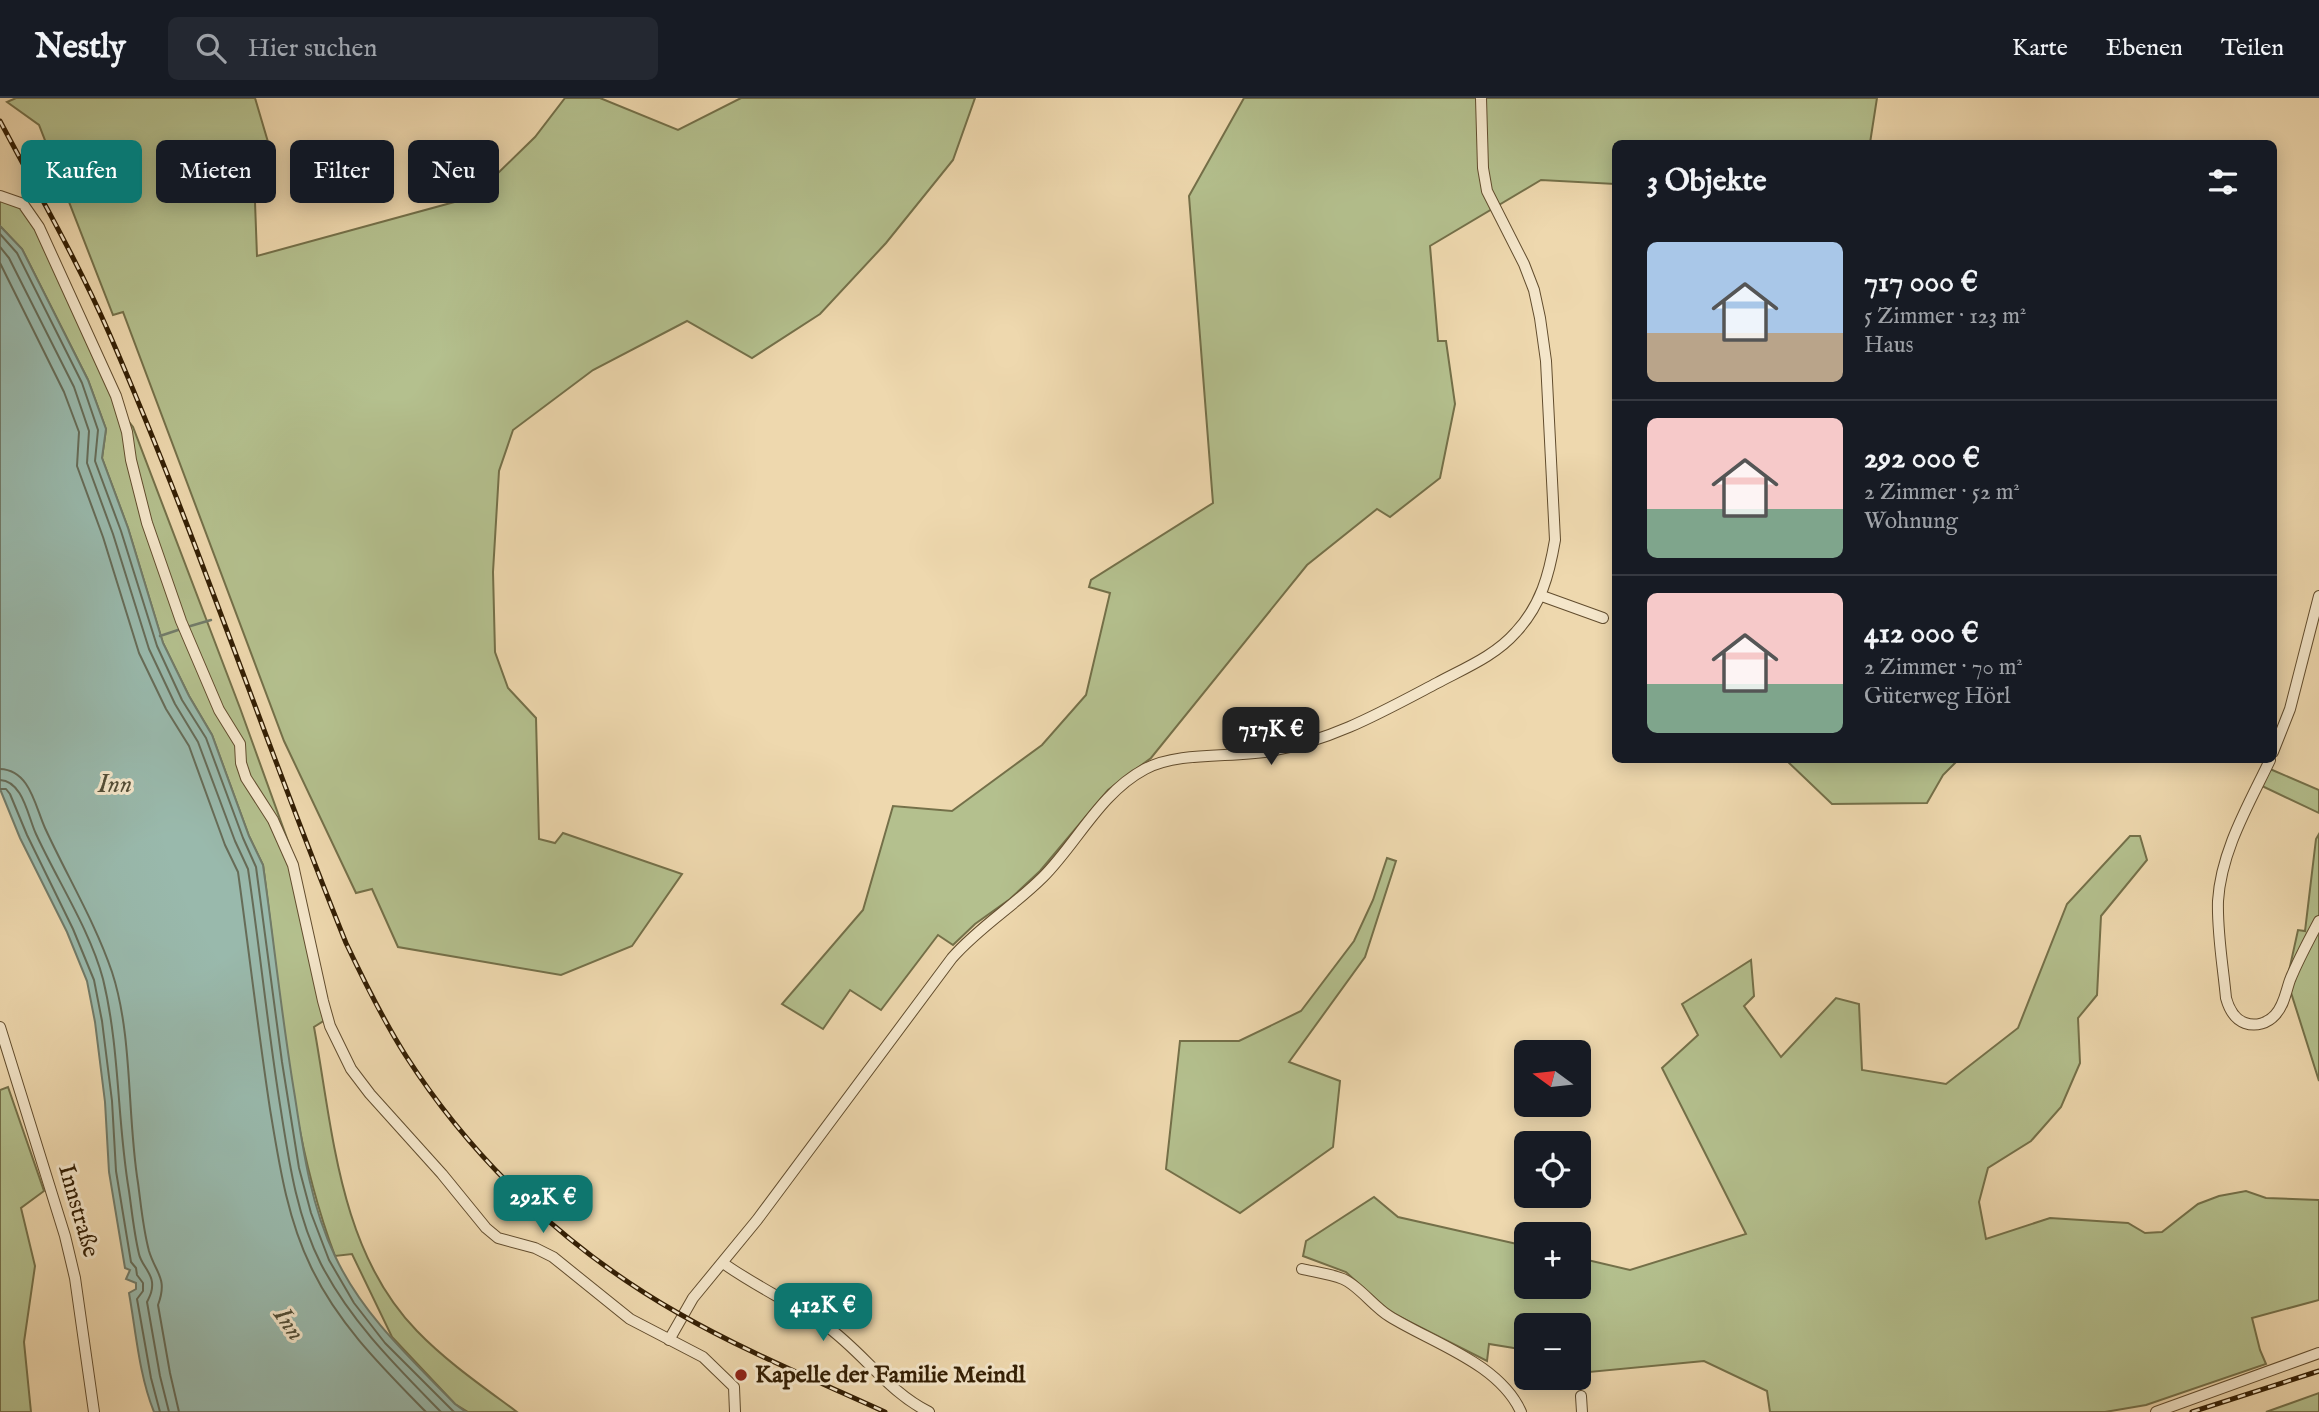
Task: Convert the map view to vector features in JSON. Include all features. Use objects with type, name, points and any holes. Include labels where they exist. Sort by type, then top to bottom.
[{"type":"street","points":[[669,1340],[693,1298],[723,1263],[952,958],[980,928],[1013,904],[1045,875],[1112,794],[1132,777],[1157,764],[1177,759],[1274,751],[1307,744],[1338,733],[1486,657],[1516,632],[1542,596],[1555,540],[1544,351],[1534,290],[1488,191],[1483,169],[1481,98]]},
{"type":"street","points":[[0,196],[23,204],[39,227],[116,396],[158,557],[181,621],[219,710],[240,744],[241,763],[246,778],[273,820],[293,865],[330,1026],[351,1069],[486,1228],[498,1238],[535,1248],[553,1257],[630,1319],[703,1357],[734,1387],[735,1412]]},
{"type":"street","points":[[1542,596],[1603,618]]},
{"type":"street","points":[[2277,742],[2290,709],[2319,596]]},
{"type":"street","points":[[2269,763],[2240,822],[2220,886],[2218,919],[2226,998],[2230,1010],[2238,1019],[2254,1025],[2273,1017],[2279,1010],[2319,920]]},
{"type":"street","name":"Innstraße","points":[[0,1027],[65,1236],[75,1278],[94,1412]]},
{"type":"street","points":[[723,1263],[826,1326],[852,1347],[891,1387],[929,1412]]},
{"type":"street","points":[[1302,1269],[1346,1280],[1388,1315],[1474,1362],[1494,1377],[1516,1402],[1521,1412]]},
{"type":"street","points":[[2156,1412],[2319,1353]]},
{"type":"street","points":[[1581,1396],[1582,1412]]},
{"type":"green space","points":[[16,98],[255,98],[267,140],[156,140],[156,203],[255,203],[257,256],[451,203],[499,203],[499,172],[535,137],[565,98],[600,98],[678,130],[741,98],[975,98],[953,160],[886,243],[820,314],[752,358],[687,321],[593,370],[513,430],[499,471],[493,572],[495,652],[508,688],[536,718],[539,839],[555,843],[563,833],[682,874],[632,946],[561,975],[398,947],[372,889],[356,893],[284,741],[123,312],[113,315],[69,203],[142,203],[142,140],[45,140],[39,125],[7,102]]},
{"type":"green space","points":[[1244,98],[1877,98],[1870,140],[1612,140],[1612,184],[1541,180],[1430,246],[1438,341],[1446,341],[1455,404],[1440,478],[1390,517],[1377,509],[1307,565],[1151,758],[1108,790],[1040,871],[1010,899],[975,924],[953,945],[938,935],[881,1010],[850,990],[823,1029],[782,1004],[863,910],[893,806],[952,811],[1042,745],[1086,695],[1110,593],[1089,587],[1091,580],[1213,503],[1189,196]]},
{"type":"green space","points":[[0,196],[24,208],[116,405],[133,427],[298,869],[325,1020],[314,1027],[334,1148],[355,1227],[371,1264],[391,1299],[417,1331],[453,1363],[517,1412],[468,1412],[455,1404],[392,1337],[352,1254],[335,1256],[306,1161],[296,1112],[263,865],[249,836],[212,735],[163,643],[128,528],[102,458],[106,429],[88,380],[22,249],[0,226]]},
{"type":"green space","points":[[1789,763],[1955,763],[1943,775],[1927,803],[1832,804]]},
{"type":"green space","points":[[2270,769],[2319,790],[2319,813],[2262,786]]},
{"type":"green space","points":[[2319,834],[2319,1081],[2287,980],[2298,930],[2305,931],[2316,839]]},
{"type":"green space","points":[[2130,836],[2140,836],[2147,860],[2101,916],[2097,995],[2078,1018],[2080,1063],[2061,1107],[2031,1141],[1988,1168],[1979,1202],[1986,1239],[2050,1218],[2128,1223],[2145,1233],[2162,1232],[2198,1204],[2219,1196],[2246,1191],[2266,1198],[2319,1200],[2319,1300],[2252,1318],[2266,1364],[2146,1405],[2105,1412],[1770,1412],[1767,1391],[1704,1361],[1591,1372],[1591,1313],[1514,1313],[1514,1348],[1489,1344],[1487,1361],[1390,1312],[1346,1272],[1303,1256],[1306,1241],[1374,1197],[1398,1217],[1514,1243],[1514,1299],[1591,1299],[1591,1261],[1630,1270],[1746,1234],[1662,1068],[1698,1035],[1682,1004],[1751,960],[1754,996],[1744,1006],[1781,1057],[1836,998],[1859,1004],[1862,1070],[1946,1084],[2018,1028],[2067,904]]},
{"type":"green space","points":[[1387,858],[1396,861],[1365,957],[1289,1062],[1340,1081],[1333,1147],[1240,1213],[1166,1169],[1180,1041],[1239,1041],[1301,1011],[1354,941],[1373,900]]},
{"type":"green space","points":[[8,1087],[44,1191],[21,1208],[35,1266],[24,1342],[31,1412],[0,1412],[0,1090]]},
{"type":"green space","points":[[2319,1393],[2319,1412],[2266,1412]]},
{"type":"water","name":"Inn","points":[[0,226],[22,249],[88,380],[106,429],[102,458],[128,528],[163,643],[212,735],[249,836],[263,865],[301,1137],[314,1198],[327,1237],[346,1277],[373,1316],[421,1370],[466,1412],[154,1412],[141,1368],[129,1293],[136,1289],[136,1283],[126,1279],[130,1270],[125,1268],[109,1172],[105,1102],[87,981],[0,789]]},
{"type":"waterway","points":[[187,627],[211,620]]},
{"type":"waterway","points":[[160,636],[181,629]]},
{"type":"railway","points":[[0,121],[70,252],[109,333],[201,560],[346,943],[406,1056],[433,1095],[493,1168],[527,1201],[599,1262],[638,1289],[703,1327],[885,1412]]},
{"type":"railway","points":[[2192,1412],[2319,1371]]},
{"type":"place","name":"Kapelle der Familie Meindl","points":[[741,1375]]}]
